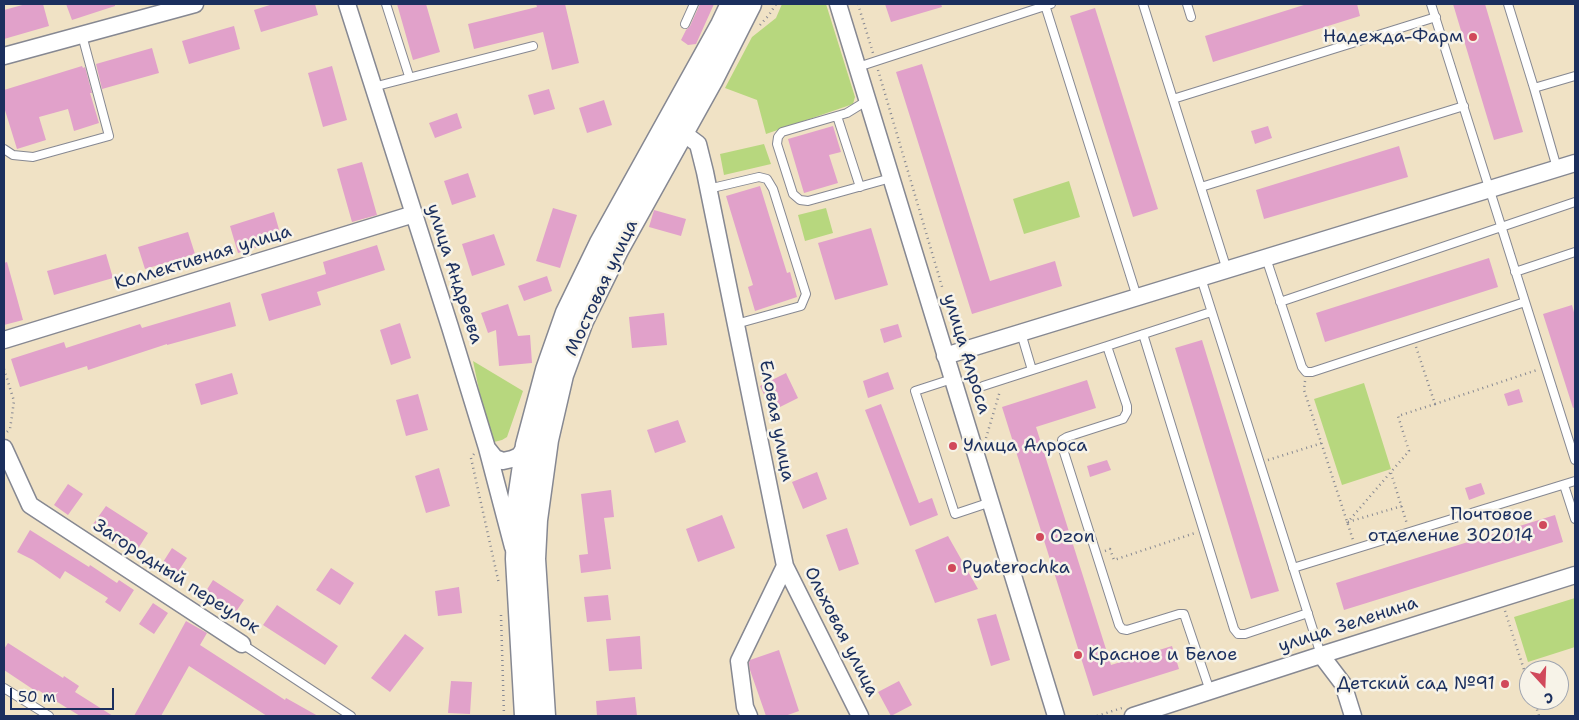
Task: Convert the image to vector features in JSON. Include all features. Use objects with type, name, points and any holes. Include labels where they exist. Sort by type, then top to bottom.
[{"type":"main road","name":"Мостовая улица","points":[[526,716],[517,559],[519,499],[527,445],[546,370],[567,313],[601,243],[732,4]]},
{"type":"main road","name":"Мостовая улица","points":[[544,716],[534,558],[536,520],[546,440],[562,375],[582,321],[617,250],[711,81],[750,4]]},
{"type":"street","points":[[4,56],[195,4]]},
{"type":"street","name":"улица Андреева","points":[[347,4],[450,327],[487,448],[517,559]]},
{"type":"street","name":"улица Алроса","points":[[838,4],[1056,716]]},
{"type":"street","name":"Еловая улица","points":[[682,132],[698,144],[785,566]]},
{"type":"street","points":[[945,356],[1575,163]]},
{"type":"street","name":"Коллективная улица","points":[[4,340],[414,214]]},
{"type":"street","points":[[487,448],[495,458],[502,461],[512,460],[519,456],[527,445]]},
{"type":"street","name":"Загородный переулок","points":[[4,448],[30,505],[242,644]]},
{"type":"street","points":[[749,716],[745,707],[739,661],[785,566]]},
{"type":"street","name":"Ольховая улица","points":[[785,566],[860,716]]},
{"type":"street","name":"улица Зеленина","points":[[1133,716],[1575,574]]},
{"type":"street","points":[[1321,655],[1343,684],[1353,716]]},
{"type":"lane","points":[[386,4],[409,76]]},
{"type":"lane","points":[[684,24],[694,4]]},
{"type":"lane","points":[[858,67],[1048,4],[1137,297]]},
{"type":"lane","points":[[1143,4],[1227,270]]},
{"type":"lane","points":[[1187,4],[1191,17]]},
{"type":"lane","points":[[1432,4],[1490,189],[1500,227],[1575,460]]},
{"type":"lane","points":[[1508,4],[1557,168]]},
{"type":"lane","points":[[1173,99],[1436,17]]},
{"type":"lane","points":[[4,150],[12,155],[33,157],[109,136],[82,35]]},
{"type":"lane","points":[[372,87],[532,46]]},
{"type":"lane","points":[[1534,88],[1575,76]]},
{"type":"lane","points":[[868,100],[847,114],[782,132],[778,137],[777,144],[793,194],[800,200],[808,201],[891,178]]},
{"type":"lane","points":[[1201,187],[1464,106]]},
{"type":"lane","points":[[837,116],[860,186]]},
{"type":"lane","points":[[708,188],[759,177],[767,179],[772,188],[806,294],[801,306],[736,324]]},
{"type":"lane","points":[[1280,302],[1575,202]]},
{"type":"lane","points":[[1515,272],[1575,252]]},
{"type":"lane","points":[[1266,258],[1302,367],[1306,372],[1312,372],[1525,302]]},
{"type":"lane","points":[[1201,278],[1321,655]]},
{"type":"lane","points":[[983,386],[1211,312]]},
{"type":"lane","points":[[1021,333],[1032,370]]},
{"type":"lane","points":[[1143,334],[1234,629],[1238,634],[1245,634],[1308,613]]},
{"type":"lane","points":[[1107,346],[1127,406],[1127,412],[1123,419],[1067,437],[1062,440],[1062,446],[1119,626],[1127,630],[1184,614],[1210,691]]},
{"type":"lane","points":[[952,379],[915,391],[956,514],[990,502]]},
{"type":"lane","points":[[1293,568],[1575,481]]},
{"type":"lane","points":[[1564,485],[1575,519]]},
{"type":"lane","name":"Загородный переулок","points":[[242,644],[351,716]]},
{"type":"lane","points":[[4,688],[49,716]]},
{"type":"path","points":[[1414,339],[1435,404]]},
{"type":"path","points":[[1347,523],[1409,451],[1398,416],[1546,367]]},
{"type":"path","points":[[4,369],[14,401],[10,429],[4,436]]},
{"type":"path","points":[[1306,372],[1304,390],[1356,549]]},
{"type":"path","points":[[986,440],[1003,380]]},
{"type":"path","points":[[1260,463],[1322,443]]},
{"type":"path","points":[[1391,473],[1410,532]]},
{"type":"path","points":[[1347,523],[1402,506]]},
{"type":"path","points":[[1096,554],[1110,549],[1114,560],[1203,530]]},
{"type":"path","points":[[1500,598],[1521,660]]},
{"type":"green space","points":[[782,4],[826,4],[855,97],[853,104],[766,134],[757,100],[725,88],[752,37],[776,18]]},
{"type":"green space","points":[[764,144],[771,164],[724,175],[720,154]]},
{"type":"green space","points":[[1069,181],[1080,217],[1024,234],[1013,199]]},
{"type":"green space","points":[[826,208],[833,233],[805,241],[798,215]]},
{"type":"green space","points":[[473,361],[523,391],[507,437],[502,440],[490,443]]},
{"type":"green space","points":[[1364,383],[1391,469],[1342,485],[1314,399]]},
{"type":"green space","points":[[1575,598],[1575,647],[1534,660],[1527,660],[1514,617]]},
{"type":"building","points":[[26,4],[43,4],[49,26],[4,39],[4,10]]},
{"type":"building","points":[[66,4],[115,4],[115,6],[72,20]]},
{"type":"building","points":[[273,4],[315,4],[318,15],[261,32],[254,10]]},
{"type":"building","points":[[397,4],[426,4],[440,52],[413,60]]},
{"type":"building","points":[[536,4],[565,4],[579,63],[552,70],[543,32],[474,49],[468,24],[537,7]]},
{"type":"building","points":[[700,4],[714,4],[696,44],[688,45],[681,40]]},
{"type":"building","points":[[885,4],[941,4],[942,7],[891,22]]},
{"type":"building","points":[[1307,4],[1357,4],[1360,16],[1213,62],[1205,36]]},
{"type":"building","points":[[1453,4],[1485,4],[1523,132],[1494,140]]},
{"type":"building","points":[[1095,8],[1158,209],[1133,217],[1070,16]]},
{"type":"building","points":[[234,26],[240,49],[189,64],[182,41]]},
{"type":"building","points":[[152,48],[159,73],[102,89],[96,64]]},
{"type":"building","points":[[922,64],[990,281],[1055,261],[1062,286],[972,314],[896,72]]},
{"type":"building","points":[[82,66],[83,68],[85,67],[99,123],[74,131],[68,109],[39,117],[46,140],[17,149],[4,107],[4,90]]},
{"type":"building","points":[[332,66],[347,120],[323,127],[308,73]]},
{"type":"building","points":[[549,89],[555,109],[534,115],[528,95]]},
{"type":"building","points":[[604,100],[612,125],[587,133],[579,108]]},
{"type":"building","points":[[457,113],[462,128],[435,138],[429,123]]},
{"type":"building","points":[[833,126],[841,152],[829,155],[838,183],[804,193],[788,139]]},
{"type":"building","points":[[1268,126],[1272,138],[1255,144],[1251,131]]},
{"type":"building","points":[[1399,146],[1408,177],[1264,219],[1256,190]]},
{"type":"building","points":[[362,162],[377,215],[352,222],[337,169]]},
{"type":"building","points":[[468,173],[476,197],[452,205],[444,181]]},
{"type":"building","points":[[760,186],[787,273],[790,272],[797,297],[755,311],[748,287],[753,285],[726,196]]},
{"type":"building","points":[[553,208],[577,215],[560,268],[536,261]]},
{"type":"building","points":[[654,210],[686,219],[681,236],[649,227]]},
{"type":"building","points":[[274,212],[282,240],[238,253],[230,226]]},
{"type":"building","points":[[871,228],[888,285],[835,300],[818,243]]},
{"type":"building","points":[[188,232],[195,254],[145,269],[138,247]]},
{"type":"building","points":[[494,234],[505,265],[472,276],[462,244]]},
{"type":"building","points":[[377,245],[385,270],[317,292],[321,305],[269,321],[261,294],[326,274],[323,262]]},
{"type":"building","points":[[106,254],[113,278],[54,295],[47,271]]},
{"type":"building","points":[[1489,258],[1498,287],[1325,342],[1316,313]]},
{"type":"building","points":[[7,262],[23,320],[4,325],[4,263]]},
{"type":"building","points":[[547,276],[552,291],[524,301],[518,286]]},
{"type":"building","points":[[230,302],[236,326],[167,344],[88,370],[87,366],[20,387],[11,359],[64,342],[66,348],[140,324],[142,328]]},
{"type":"building","points":[[508,304],[518,336],[530,335],[532,363],[499,366],[496,330],[488,333],[481,313]]},
{"type":"building","points":[[1572,305],[1575,316],[1575,407],[1573,408],[1543,314]]},
{"type":"building","points":[[664,313],[667,345],[632,348],[629,317]]},
{"type":"building","points":[[400,323],[411,358],[391,365],[380,330]]},
{"type":"building","points":[[898,324],[902,337],[884,343],[880,329]]},
{"type":"building","points":[[1202,340],[1279,591],[1251,599],[1175,348]]},
{"type":"building","points":[[888,372],[894,389],[868,398],[863,381]]},
{"type":"building","points":[[232,373],[238,394],[201,405],[195,384]]},
{"type":"building","points":[[786,373],[798,398],[772,411],[760,386]]},
{"type":"building","points":[[1087,380],[1096,408],[1036,427],[1111,665],[1172,646],[1179,669],[1093,696],[1002,407]]},
{"type":"building","points":[[1519,389],[1523,402],[1508,406],[1504,394]]},
{"type":"building","points":[[418,394],[428,430],[406,436],[396,400]]},
{"type":"building","points":[[881,404],[919,503],[932,498],[938,515],[910,526],[865,410]]},
{"type":"building","points":[[678,420],[686,442],[655,453],[647,430]]},
{"type":"building","points":[[1107,460],[1111,470],[1090,477],[1087,466]]},
{"type":"building","points":[[439,468],[450,506],[426,513],[415,476]]},
{"type":"building","points":[[817,472],[827,499],[803,509],[792,482]]},
{"type":"building","points":[[1481,483],[1485,494],[1469,500],[1465,488]]},
{"type":"building","points":[[68,484],[83,494],[68,515],[54,505]]},
{"type":"building","points":[[611,490],[614,517],[604,518],[611,569],[581,573],[579,555],[588,554],[581,494]]},
{"type":"building","points":[[106,506],[148,533],[134,555],[91,527]]},
{"type":"building","points":[[722,515],[735,548],[698,562],[686,529]]},
{"type":"building","points":[[1555,515],[1563,542],[1344,610],[1336,583]]},
{"type":"building","points":[[847,528],[859,564],[839,571],[826,535]]},
{"type":"building","points":[[30,530],[89,567],[90,565],[117,583],[119,580],[134,590],[120,612],[105,602],[108,598],[65,571],[60,579],[33,560],[17,552]]},
{"type":"building","points":[[948,536],[978,589],[935,603],[915,550]]},
{"type":"building","points":[[172,548],[187,558],[173,579],[158,570]]},
{"type":"building","points":[[331,568],[354,583],[340,605],[316,590]]},
{"type":"building","points":[[213,580],[244,600],[231,619],[201,599]]},
{"type":"building","points":[[459,587],[462,613],[438,616],[435,591]]},
{"type":"building","points":[[608,595],[611,620],[587,622],[584,597]]},
{"type":"building","points":[[153,603],[168,613],[154,634],[139,624]]},
{"type":"building","points":[[277,605],[338,646],[325,665],[263,625]]},
{"type":"building","points":[[996,614],[1010,660],[991,666],[977,619]]},
{"type":"building","points":[[186,621],[207,633],[200,645],[285,700],[286,698],[318,716],[267,716],[189,666],[161,716],[134,716]]},
{"type":"building","points":[[405,634],[424,648],[390,692],[371,678]]},
{"type":"building","points":[[640,636],[642,669],[609,671],[606,639]]},
{"type":"building","points":[[8,643],[79,686],[75,692],[113,716],[80,716],[38,690],[37,692],[4,670],[4,649]]},
{"type":"building","points":[[779,650],[799,711],[785,716],[766,716],[749,663],[750,660]]},
{"type":"building","points":[[451,681],[472,682],[470,714],[448,713]]},
{"type":"building","points":[[899,681],[912,705],[891,716],[878,692]]},
{"type":"building","points":[[635,697],[637,716],[597,716],[596,701]]},
{"type":"place","name":"Надежда-Фарм","points":[[1473,37]]},
{"type":"place","name":"Улица Алроса","points":[[953,446]]},
{"type":"place","name":"Почтовое отделение 302014","points":[[1543,525]]},
{"type":"place","name":"Ozon","points":[[1040,537]]},
{"type":"place","name":"Pyaterochka","points":[[952,568]]},
{"type":"place","name":"Красное и Белое","points":[[1078,655]]},
{"type":"place","name":"Детский сад №91","points":[[1505,684]]}]
